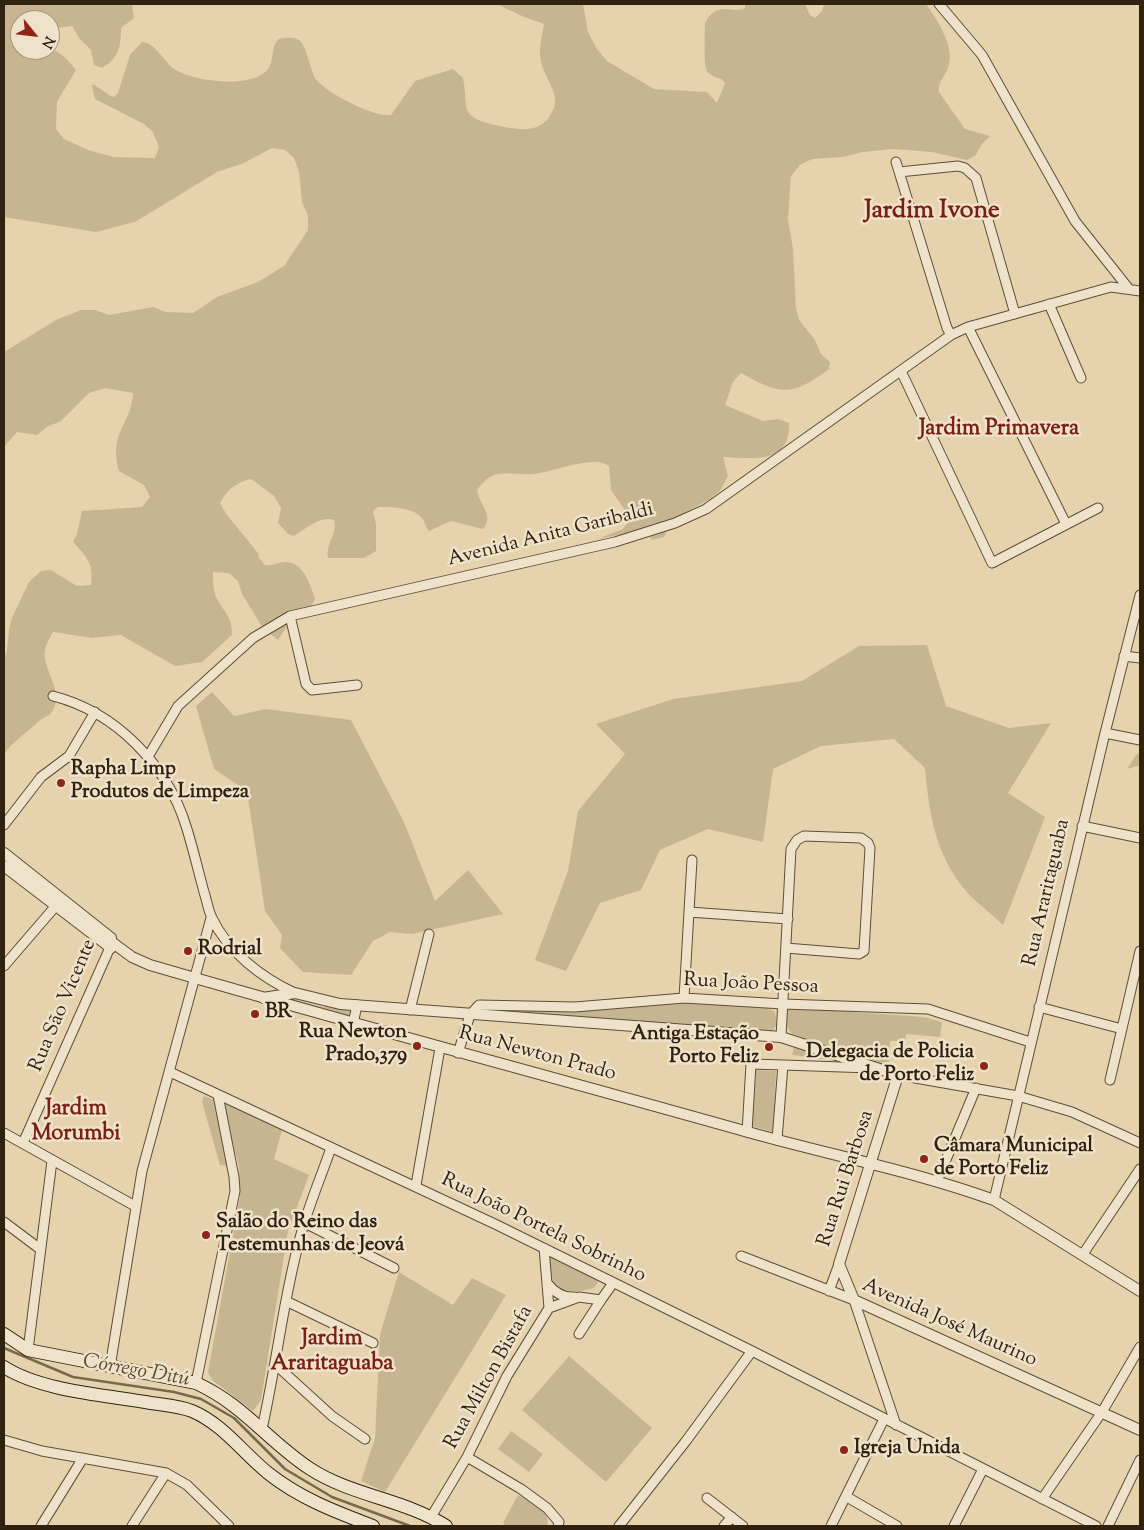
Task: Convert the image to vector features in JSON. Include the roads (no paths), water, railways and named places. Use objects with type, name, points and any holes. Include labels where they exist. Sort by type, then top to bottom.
[{"type":"main road","points":[[4,1334],[28,1350],[196,1383],[218,1393],[238,1406],[262,1429],[309,1468],[329,1479],[432,1517],[446,1526]]},
{"type":"main road","points":[[4,1367],[19,1377],[50,1385],[189,1410],[221,1429],[268,1473],[294,1492],[373,1526]]},
{"type":"street","points":[[940,4],[982,55],[1075,221],[1130,289]]},
{"type":"street","points":[[896,162],[946,328],[951,335]]},
{"type":"street","points":[[899,172],[958,166],[965,168],[976,178],[1015,314]]},
{"type":"street","name":"Avenida Anita Garibaldi","points":[[149,755],[178,706],[253,638],[290,616],[615,542],[675,523],[706,508],[951,335],[968,327],[1111,287],[1140,291]]},
{"type":"street","points":[[1049,304],[1080,378]]},
{"type":"street","points":[[968,327],[1066,524]]},
{"type":"street","points":[[901,371],[992,564],[1098,508]]},
{"type":"street","name":"Rua Araritaguaba","points":[[994,1200],[1082,826],[1140,595]]},
{"type":"street","points":[[290,616],[306,684],[312,690],[357,685]]},
{"type":"street","points":[[1124,656],[1140,658]]},
{"type":"street","points":[[53,696],[71,701],[95,712],[149,755],[166,783],[185,824],[211,918],[229,943],[250,965],[279,986],[295,993],[324,1002],[357,1006],[782,1037],[898,1075],[1018,1096],[1072,1112],[1140,1143]]},
{"type":"street","points":[[4,825],[41,777],[69,756],[95,712]]},
{"type":"street","points":[[1105,733],[1140,740]]},
{"type":"street","points":[[1082,826],[1140,838]]},
{"type":"street","points":[[782,1037],[783,1004],[791,849],[797,840],[804,836],[861,838],[868,843],[869,867],[864,951],[859,954],[786,948]]},
{"type":"street","points":[[4,853],[58,902]]},
{"type":"street","points":[[684,998],[692,860]]},
{"type":"street","points":[[4,866],[58,902]]},
{"type":"street","points":[[4,966],[58,902]]},
{"type":"street","name":"Rua Newton Prado","points":[[58,902],[132,957],[194,978],[353,1024],[747,1132],[937,1181],[994,1200],[1084,1254],[1140,1291]]},
{"type":"street","points":[[689,912],[788,919]]},
{"type":"street","points":[[110,1367],[142,1171],[211,918]]},
{"type":"street","points":[[410,1010],[429,934]]},
{"type":"street","name":"Rua São Vicente","points":[[23,1143],[111,943]]},
{"type":"street","points":[[1110,1080],[1140,950]]},
{"type":"street","points":[[263,998],[295,993]]},
{"type":"street","name":"Rua João Pessoa","points":[[470,1014],[478,1005],[575,1007],[684,998],[783,1004],[928,1009],[1030,1042]]},
{"type":"street","points":[[353,1024],[357,1006]]},
{"type":"street","points":[[1039,1007],[1122,1029]]},
{"type":"street","points":[[458,1053],[470,1014]]},
{"type":"street","points":[[416,1186],[440,1048]]},
{"type":"street","points":[[747,1132],[752,1064],[876,1069]]},
{"type":"street","points":[[777,1140],[783,1064]]},
{"type":"street","name":"Rua João Portela Sobrinho","points":[[170,1072],[416,1186],[544,1248],[752,1351],[1096,1526]]},
{"type":"street","name":"Rua Rui Barbosa","points":[[829,1291],[898,1075]]},
{"type":"street","points":[[937,1181],[976,1088]]},
{"type":"street","points":[[196,1383],[235,1191],[218,1095]]},
{"type":"street","points":[[4,1133],[135,1206]]},
{"type":"street","points":[[262,1429],[276,1366],[286,1301],[305,1223],[331,1148]]},
{"type":"street","points":[[28,1350],[52,1161]]},
{"type":"street","points":[[1084,1254],[1140,1169]]},
{"type":"street","points":[[4,1222],[40,1249]]},
{"type":"street","points":[[305,1223],[394,1268]]},
{"type":"street","name":"Rua Milton Bistafa","points":[[432,1517],[467,1457],[507,1376],[549,1308],[544,1248]]},
{"type":"street","name":"Avenida José Maurino","points":[[741,1256],[854,1300],[1140,1430]]},
{"type":"street","name":"Rua Rui Barbosa","points":[[838,1264],[854,1300],[896,1425]]},
{"type":"street","points":[[547,1283],[555,1292],[568,1298],[579,1297],[601,1300]]},
{"type":"street","points":[[579,1334],[613,1283]]},
{"type":"street","points":[[549,1308],[579,1297]]},
{"type":"street","points":[[286,1301],[374,1343]]},
{"type":"street","points":[[1042,1498],[1102,1412],[1140,1347]]},
{"type":"street","points":[[619,1526],[686,1441],[752,1351]]},
{"type":"street","points":[[276,1366],[332,1416],[364,1439]]},
{"type":"street","points":[[831,1526],[884,1419]]},
{"type":"street","points":[[4,1440],[42,1451],[166,1473],[187,1485],[227,1526]]},
{"type":"street","points":[[467,1457],[547,1508],[558,1522],[558,1526]]},
{"type":"street","points":[[40,1526],[83,1458]]},
{"type":"street","points":[[1108,1526],[1140,1460]]},
{"type":"street","points":[[954,1526],[984,1469]]},
{"type":"street","points":[[132,1526],[166,1473]]},
{"type":"street","points":[[847,1497],[897,1526]]},
{"type":"street","points":[[707,1498],[743,1526]]},
{"type":"street","points":[[724,1526],[732,1517]]},
{"type":"waterway","name":"Córrego Ditú","points":[[4,1348],[73,1377],[174,1392],[201,1399],[234,1418],[285,1469],[332,1497],[410,1526]]},
{"type":"place","name":"Rapha Limp Produtos de Limpeza","points":[[61,783]]},
{"type":"place","name":"Rodrial","points":[[188,951]]},
{"type":"place","name":"BR","points":[[255,1014]]},
{"type":"place","name":"Rua Newton Prado,379","points":[[417,1046]]},
{"type":"place","name":"Antiga Estação Porto Feliz","points":[[769,1047]]},
{"type":"place","name":"Delegacia de Policia de Porto Feliz","points":[[984,1066]]},
{"type":"place","name":"Câmara Municipal de Porto Feliz","points":[[924,1159]]},
{"type":"place","name":"Salão do Reino das Testemunhas de Jeová","points":[[206,1235]]},
{"type":"place","name":"Igreja Unida","points":[[844,1450]]},
{"type":"district","name":"Jardim Ivone","points":[[932,213]]},
{"type":"district","name":"Jardim Primavera","points":[[999,430]]},
{"type":"district","name":"Jardim Morumbi","points":[[76,1122]]},
{"type":"district","name":"Jardim Araritaguaba","points":[[332,1352]]}]
